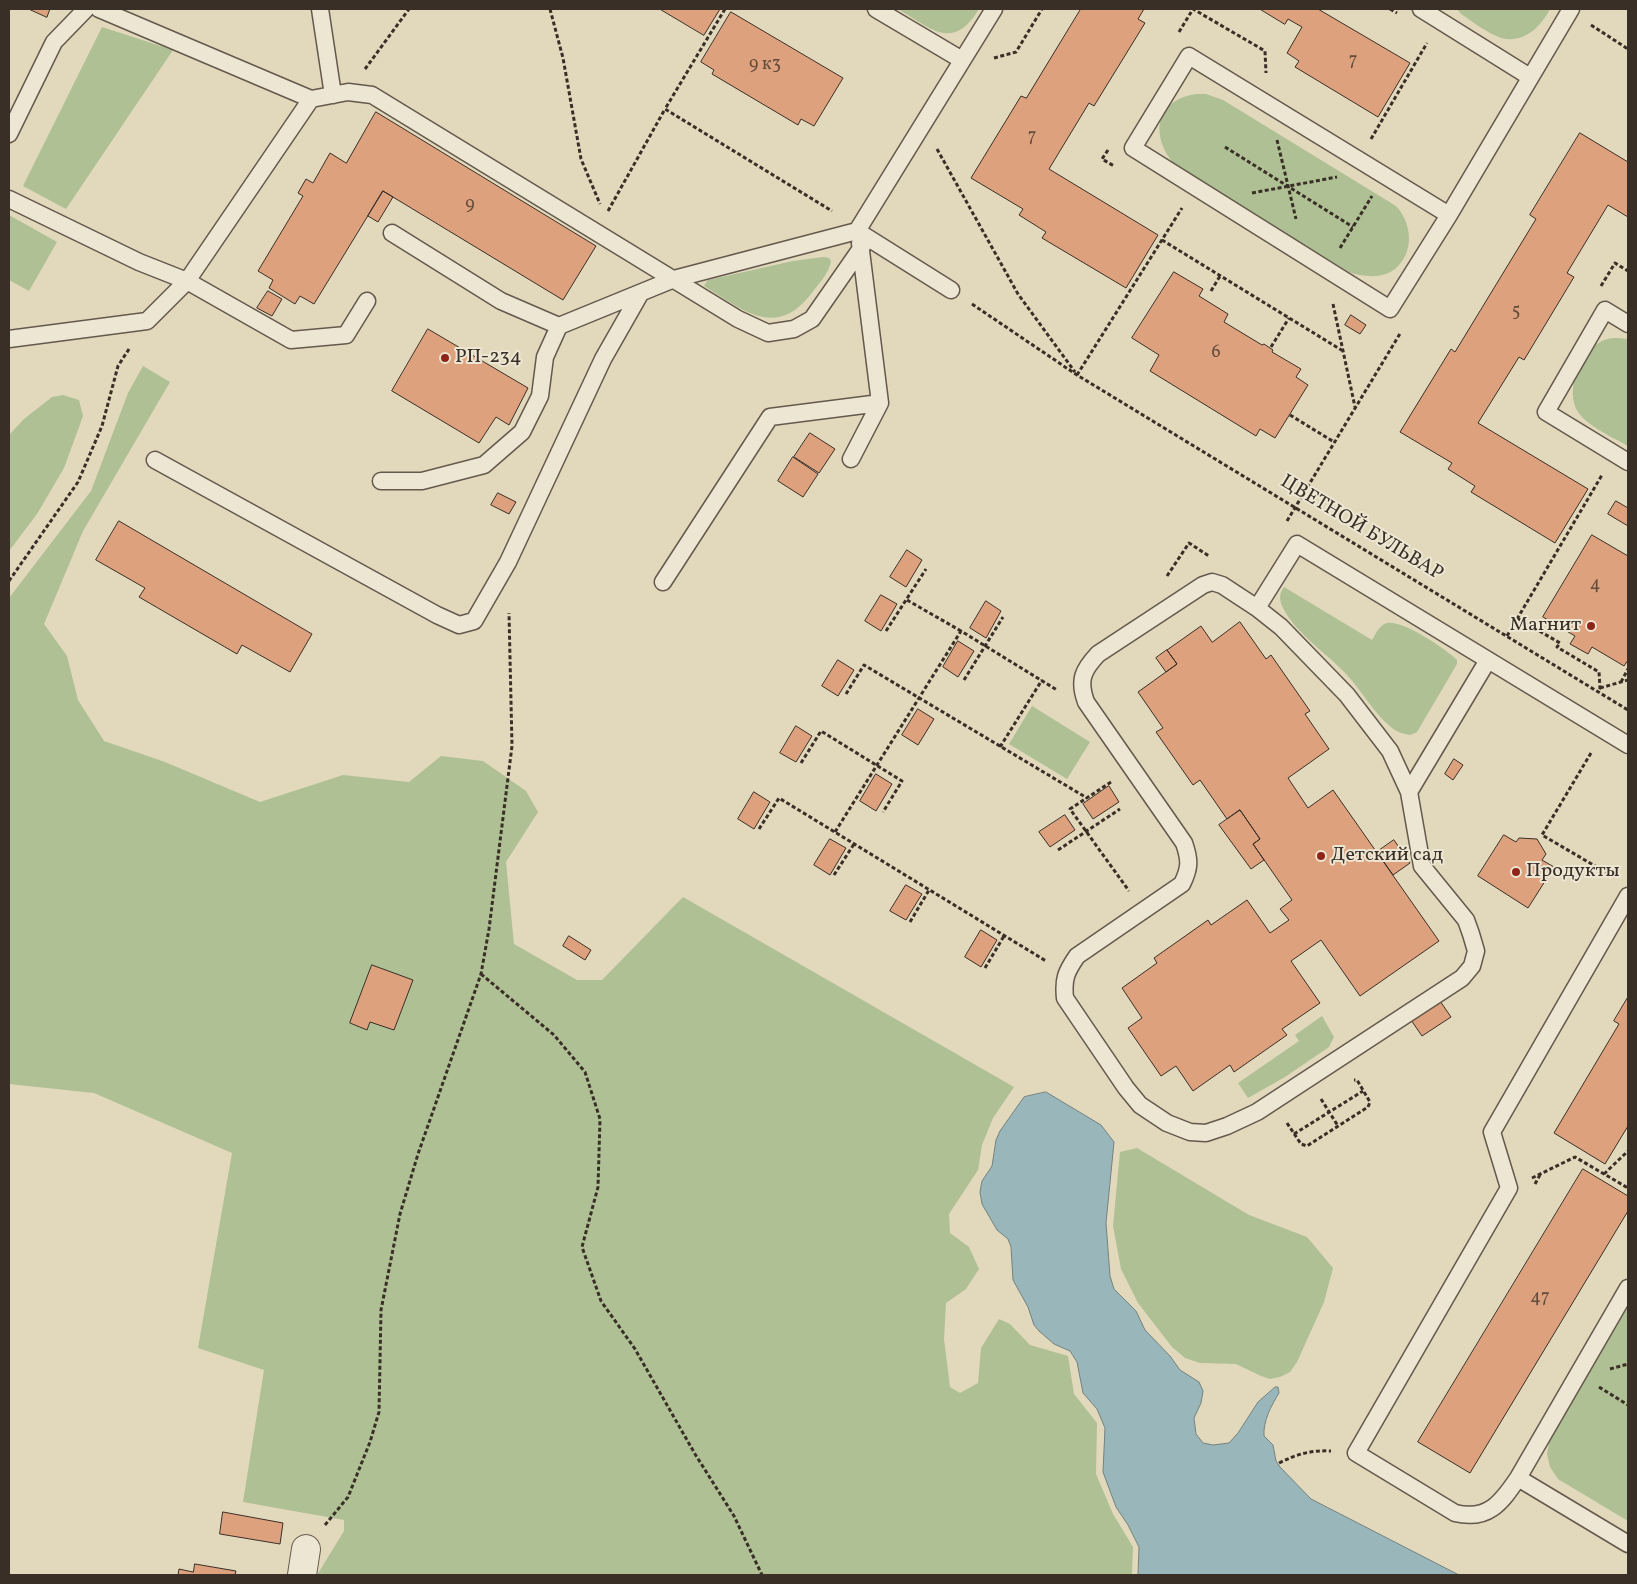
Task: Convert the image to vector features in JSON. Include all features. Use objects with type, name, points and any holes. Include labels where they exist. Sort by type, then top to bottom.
[{"type":"lane","points":[[9,134],[54,42],[86,9]]},
{"type":"lane","points":[[99,9],[311,99],[340,93],[372,94],[738,319],[768,334],[794,330],[812,318],[962,60],[994,9]]},
{"type":"lane","points":[[320,9],[340,93]]},
{"type":"lane","points":[[876,9],[962,60]]},
{"type":"lane","points":[[1421,9],[1530,77]]},
{"type":"lane","points":[[1448,215],[1189,56],[1133,148],[1390,308],[1448,215],[1570,10]]},
{"type":"lane","points":[[9,339],[147,321],[187,281],[311,99]]},
{"type":"lane","points":[[9,200],[139,262],[187,281],[291,340],[346,335],[367,301]]},
{"type":"lane","points":[[392,233],[501,301],[559,326]]},
{"type":"lane","points":[[851,458],[880,403],[859,235]]},
{"type":"lane","points":[[381,481],[422,481],[484,464],[522,432],[540,396],[545,357],[559,326],[674,280],[859,235],[951,290]]},
{"type":"lane","points":[[154,460],[437,616],[459,625],[474,621],[508,562],[603,358],[640,294]]},
{"type":"lane","points":[[1628,324],[1605,310],[1546,412],[1628,462]]},
{"type":"lane","points":[[663,582],[770,417],[880,403]]},
{"type":"lane","points":[[1257,608],[1297,544],[1628,745]]},
{"type":"lane","points":[[1212,582],[1222,585],[1257,608],[1281,627],[1347,695],[1390,751],[1408,792],[1422,866],[1466,920],[1476,951],[1472,966],[1462,978],[1256,1112],[1227,1126],[1206,1133],[1190,1132],[1167,1123],[1140,1105],[1126,1088],[1065,998],[1063,985],[1066,974],[1077,956],[1182,884],[1189,871],[1188,854],[1184,843],[1086,702],[1082,690],[1082,679],[1086,666],[1098,654],[1203,585],[1212,582]]},
{"type":"lane","points":[[1408,792],[1488,660]]},
{"type":"lane","points":[[1628,896],[1492,1132],[1509,1188],[1356,1453],[1455,1513],[1465,1515],[1478,1514],[1490,1510],[1501,1502],[1518,1478],[1628,1288]]},
{"type":"lane","points":[[1518,1478],[1628,1544]]},
{"type":"path","points":[[340,93],[409,9]]},
{"type":"path","points":[[550,9],[563,58],[581,159],[605,215],[725,9]]},
{"type":"path","points":[[988,60],[1016,52],[1042,9]]},
{"type":"path","points":[[1570,10],[1628,49]]},
{"type":"path","points":[[1370,140],[1440,21]]},
{"type":"path","points":[[665,110],[859,235]]},
{"type":"path","points":[[1285,142],[1277,137],[1296,221]]},
{"type":"path","points":[[941,141],[937,149],[1018,294],[1077,375],[1182,208]]},
{"type":"path","points":[[1225,147],[1353,227]]},
{"type":"path","points":[[1251,193],[1341,176],[1333,171]]},
{"type":"path","points":[[1338,251],[1372,195],[1379,200]]},
{"type":"path","points":[[1162,240],[1343,351]]},
{"type":"path","points":[[1211,291],[1220,276]]},
{"type":"path","points":[[1344,279],[1332,299],[1355,407]]},
{"type":"path","name":"ЦВЕТНОЙ БУЛЬВАР","points":[[951,290],[1077,375],[1628,710]]},
{"type":"path","points":[[1271,347],[1289,318]]},
{"type":"path","points":[[9,581],[78,482],[102,426],[118,366],[147,321]]},
{"type":"path","points":[[1290,415],[1334,442]]},
{"type":"path","points":[[1506,636],[1607,467]]},
{"type":"path","points":[[886,631],[926,569]]},
{"type":"path","points":[[907,600],[1094,712]]},
{"type":"path","points":[[304,1562],[348,1497],[370,1442],[379,1412],[381,1310],[400,1214],[418,1154],[481,974],[489,929],[512,746],[509,610]]},
{"type":"path","points":[[964,680],[1003,616]]},
{"type":"path","points":[[1517,618],[1560,643],[1557,647],[1599,672],[1600,688]]},
{"type":"path","points":[[834,832],[961,631]]},
{"type":"path","points":[[846,694],[864,665],[1000,748],[1087,798]]},
{"type":"path","points":[[1620,682],[1628,669]]},
{"type":"path","points":[[1000,748],[1042,680]]},
{"type":"path","points":[[1597,692],[1600,688],[1628,680]]},
{"type":"path","points":[[1604,730],[1542,835],[1620,880]]},
{"type":"path","points":[[801,763],[821,731],[902,781],[883,812]]},
{"type":"path","points":[[1132,768],[1070,809],[1142,911]]},
{"type":"path","points":[[759,829],[779,798],[1066,974]]},
{"type":"path","points":[[1058,850],[1120,809]]},
{"type":"path","points":[[834,875],[854,844]]},
{"type":"path","points":[[910,922],[930,890]]},
{"type":"path","points":[[985,968],[1004,936]]},
{"type":"path","points":[[481,974],[554,1035],[585,1072],[600,1120],[598,1188],[582,1247],[601,1301],[635,1349],[695,1454],[734,1516],[762,1575]]},
{"type":"path","points":[[1273,1101],[1301,1144],[1307,1146],[1368,1107],[1370,1102],[1357,1080],[1350,1079]]},
{"type":"path","points":[[1294,1134],[1363,1090]]},
{"type":"path","points":[[1313,1103],[1328,1093]]},
{"type":"path","points":[[1320,1098],[1338,1126]]},
{"type":"path","points":[[1288,1124],[1292,1117]]},
{"type":"path","points":[[1604,1174],[1628,1151]]},
{"type":"path","points":[[1509,1188],[1575,1157],[1628,1188]]},
{"type":"path","points":[[1531,1190],[1541,1173]]},
{"type":"path","points":[[1598,1387],[1628,1405]]},
{"type":"path","points":[[1279,1463],[1300,1453],[1316,1450],[1356,1453]]},
{"type":"green space","points":[[898,9],[979,9],[960,30],[951,33],[941,33]]},
{"type":"green space","points":[[1457,9],[1550,9],[1542,22],[1530,33],[1517,39],[1509,39],[1501,38],[1485,30],[1461,14]]},
{"type":"green space","points":[[102,27],[173,50],[66,209],[23,186]]},
{"type":"green space","points":[[1196,94],[1206,94],[1223,100],[1396,206],[1405,221],[1409,238],[1406,254],[1401,262],[1395,269],[1379,276],[1366,276],[1349,272],[1174,164],[1166,153],[1162,142],[1161,120],[1165,111],[1172,103]]},
{"type":"green space","points":[[9,215],[57,242],[29,291],[9,280]]},
{"type":"green space","points":[[829,258],[831,261],[826,275],[798,308],[784,315],[771,318],[758,316],[745,311],[704,286],[708,280],[793,261]]},
{"type":"green space","points":[[1607,339],[1628,339],[1628,446],[1601,431],[1582,417],[1574,404],[1573,395],[1576,375],[1590,350]]},
{"type":"green space","points":[[143,366],[170,382],[83,531],[44,624],[67,656],[78,700],[104,741],[165,762],[260,802],[343,775],[409,782],[441,756],[483,761],[526,791],[538,812],[506,862],[514,944],[577,980],[602,980],[683,897],[1014,1087],[993,1118],[982,1145],[978,1170],[949,1214],[950,1233],[969,1247],[979,1269],[966,1289],[946,1303],[944,1339],[950,1387],[960,1393],[978,1383],[981,1348],[999,1319],[1010,1324],[1030,1345],[1068,1356],[1074,1394],[1097,1423],[1096,1474],[1113,1514],[1133,1547],[1132,1575],[317,1575],[344,1531],[344,1520],[243,1502],[264,1370],[198,1348],[232,1153],[94,1093],[9,1084],[9,598],[91,491],[128,393]]},
{"type":"green space","points":[[63,395],[79,400],[83,416],[64,468],[37,514],[9,551],[9,435],[24,419],[52,397]]},
{"type":"green space","points":[[1284,587],[1372,640],[1382,626],[1387,623],[1394,623],[1424,636],[1457,660],[1457,664],[1417,732],[1410,735],[1394,729],[1374,709],[1347,675],[1304,635],[1283,608],[1280,595]]},
{"type":"green space","points":[[1032,706],[1090,742],[1067,779],[1009,744]]},
{"type":"green space","points":[[1322,1016],[1334,1037],[1329,1047],[1285,1077],[1248,1098],[1238,1083],[1299,1041],[1295,1035]]},
{"type":"green space","points":[[1137,1148],[1249,1215],[1307,1237],[1333,1268],[1324,1302],[1297,1362],[1290,1372],[1270,1379],[1236,1364],[1200,1363],[1185,1358],[1172,1347],[1138,1303],[1121,1269],[1113,1226],[1120,1152]]},
{"type":"green space","points":[[1628,1307],[1628,1521],[1558,1479],[1550,1467],[1547,1454],[1550,1437]]},
{"type":"water","points":[[1046,1092],[1101,1125],[1114,1142],[1106,1223],[1110,1276],[1114,1289],[1136,1311],[1145,1330],[1170,1356],[1180,1370],[1199,1382],[1203,1391],[1201,1403],[1194,1418],[1196,1434],[1203,1443],[1213,1445],[1229,1443],[1238,1433],[1258,1402],[1275,1387],[1278,1387],[1279,1393],[1266,1419],[1264,1436],[1273,1445],[1276,1461],[1280,1467],[1311,1499],[1459,1575],[1138,1575],[1139,1547],[1116,1507],[1103,1472],[1105,1428],[1097,1409],[1083,1393],[1077,1362],[1070,1351],[1054,1344],[1034,1325],[1028,1307],[1013,1280],[1011,1247],[1008,1239],[997,1230],[982,1204],[980,1192],[982,1181],[992,1166],[996,1140],[1000,1131],[1024,1097]]},
{"type":"building","points":[[29,9],[50,9],[47,17]]},
{"type":"building","points":[[660,9],[720,9],[704,35]]},
{"type":"building","points":[[1081,9],[1144,9],[1138,19],[1145,23],[1094,106],[1089,103],[1049,169],[1158,235],[1126,288],[1042,238],[1046,232],[1019,215],[1023,209],[971,178],[1021,96],[1026,98]]},
{"type":"building","points":[[1260,9],[1318,9],[1410,63],[1378,117],[1295,67],[1299,61],[1287,53],[1302,27],[1288,19],[1285,24]]},
{"type":"building","points":[[731,12],[843,78],[814,126],[801,119],[798,125],[712,74],[714,70],[701,62]]},
{"type":"building","points":[[376,112],[596,246],[563,300],[383,191],[314,304],[300,296],[295,304],[269,288],[273,280],[258,271],[303,196],[298,193],[306,179],[313,183],[330,153],[346,163]]},
{"type":"building","points":[[1580,133],[1628,162],[1628,217],[1608,205],[1567,273],[1574,277],[1524,360],[1519,357],[1478,423],[1588,489],[1555,543],[1471,492],[1475,486],[1448,469],[1452,463],[1400,432],[1451,349],[1455,352],[1536,219],[1530,215]]},
{"type":"building","points":[[383,191],[393,197],[378,222],[368,216]]},
{"type":"building","points":[[1174,272],[1203,289],[1199,296],[1228,314],[1224,322],[1262,345],[1264,344],[1273,350],[1272,352],[1301,369],[1296,377],[1308,385],[1275,438],[1260,429],[1256,436],[1150,371],[1159,355],[1132,338]]},
{"type":"building","points":[[268,291],[282,299],[272,316],[257,308]]},
{"type":"building","points":[[1351,315],[1366,325],[1360,334],[1345,325]]},
{"type":"building","name":"РП-234","points":[[428,329],[528,388],[509,425],[496,417],[479,443],[392,391]]},
{"type":"building","points":[[810,433],[835,449],[819,473],[794,457]]},
{"type":"building","points":[[793,457],[818,474],[803,497],[778,481]]},
{"type":"building","points":[[498,493],[516,502],[509,514],[491,505]]},
{"type":"building","points":[[1616,501],[1628,508],[1628,526],[1608,514]]},
{"type":"building","points":[[119,521],[312,634],[290,672],[242,645],[237,654],[139,597],[145,588],[96,560]]},
{"type":"building","points":[[1592,535],[1628,556],[1628,660],[1624,666],[1592,647],[1588,654],[1570,644],[1575,636],[1543,617]]},
{"type":"building","points":[[907,550],[922,560],[906,587],[890,577]]},
{"type":"building","points":[[881,595],[897,604],[881,631],[865,621]]},
{"type":"building","points":[[986,601],[1001,611],[986,638],[970,628]]},
{"type":"building","name":"Детский сад","points":[[1240,622],[1266,659],[1271,655],[1310,711],[1305,714],[1329,749],[1288,778],[1308,808],[1333,790],[1439,941],[1360,996],[1321,940],[1291,961],[1320,1003],[1282,1029],[1287,1035],[1234,1072],[1230,1065],[1193,1091],[1176,1066],[1161,1076],[1128,1028],[1142,1018],[1122,988],[1157,963],[1154,958],[1208,920],[1211,925],[1247,900],[1270,933],[1289,920],[1280,909],[1292,900],[1253,844],[1260,839],[1240,810],[1227,819],[1200,780],[1193,785],[1156,732],[1163,728],[1138,692],[1177,664],[1167,650],[1201,626],[1212,642]]},
{"type":"building","points":[[958,641],[974,651],[958,677],[943,667]]},
{"type":"building","points":[[1167,650],[1177,664],[1166,672],[1156,658]]},
{"type":"building","points":[[838,660],[854,670],[838,696],[822,686]]},
{"type":"building","points":[[918,709],[934,719],[918,745],[902,735]]},
{"type":"building","points":[[796,726],[812,736],[796,762],[780,753]]},
{"type":"building","points":[[1454,759],[1463,765],[1453,780],[1445,774]]},
{"type":"building","points":[[876,774],[892,784],[876,811],[860,801]]},
{"type":"building","points":[[1109,786],[1119,802],[1093,819],[1083,804]]},
{"type":"building","points":[[754,792],[770,802],[754,829],[738,819]]},
{"type":"building","points":[[1240,810],[1260,839],[1253,844],[1264,860],[1251,869],[1219,825]]},
{"type":"building","points":[[1065,815],[1075,830],[1050,847],[1039,832]]},
{"type":"building","name":"Продукты","points":[[1504,835],[1516,842],[1519,838],[1537,839],[1546,854],[1542,860],[1554,867],[1528,908],[1478,876]]},
{"type":"building","points":[[830,839],[846,848],[830,875],[814,865]]},
{"type":"building","points":[[1394,840],[1410,863],[1393,875],[1377,852]]},
{"type":"building","points":[[906,885],[922,894],[906,920],[890,911]]},
{"type":"building","points":[[981,930],[997,940],[981,967],[965,957]]},
{"type":"building","points":[[569,936],[591,950],[585,960],[563,946]]},
{"type":"building","points":[[372,965],[413,980],[394,1030],[370,1022],[367,1030],[350,1023]]},
{"type":"building","points":[[1628,997],[1628,1126],[1605,1164],[1554,1133],[1619,1024],[1614,1021]]},
{"type":"building","points":[[1440,1001],[1451,1017],[1422,1036],[1411,1020]]},
{"type":"building","points":[[1583,1169],[1628,1196],[1628,1211],[1470,1473],[1418,1442]]},
{"type":"building","points":[[223,1512],[283,1523],[280,1544],[220,1534]]},
{"type":"building","points":[[195,1564],[236,1571],[235,1575],[178,1575],[179,1569],[193,1572]]},
{"type":"place","name":"РП-234","points":[[445,358]]},
{"type":"place","name":"Магнит","points":[[1591,626]]},
{"type":"place","name":"Детский сад","points":[[1321,856]]},
{"type":"place","name":"Продукты","points":[[1516,872]]}]
